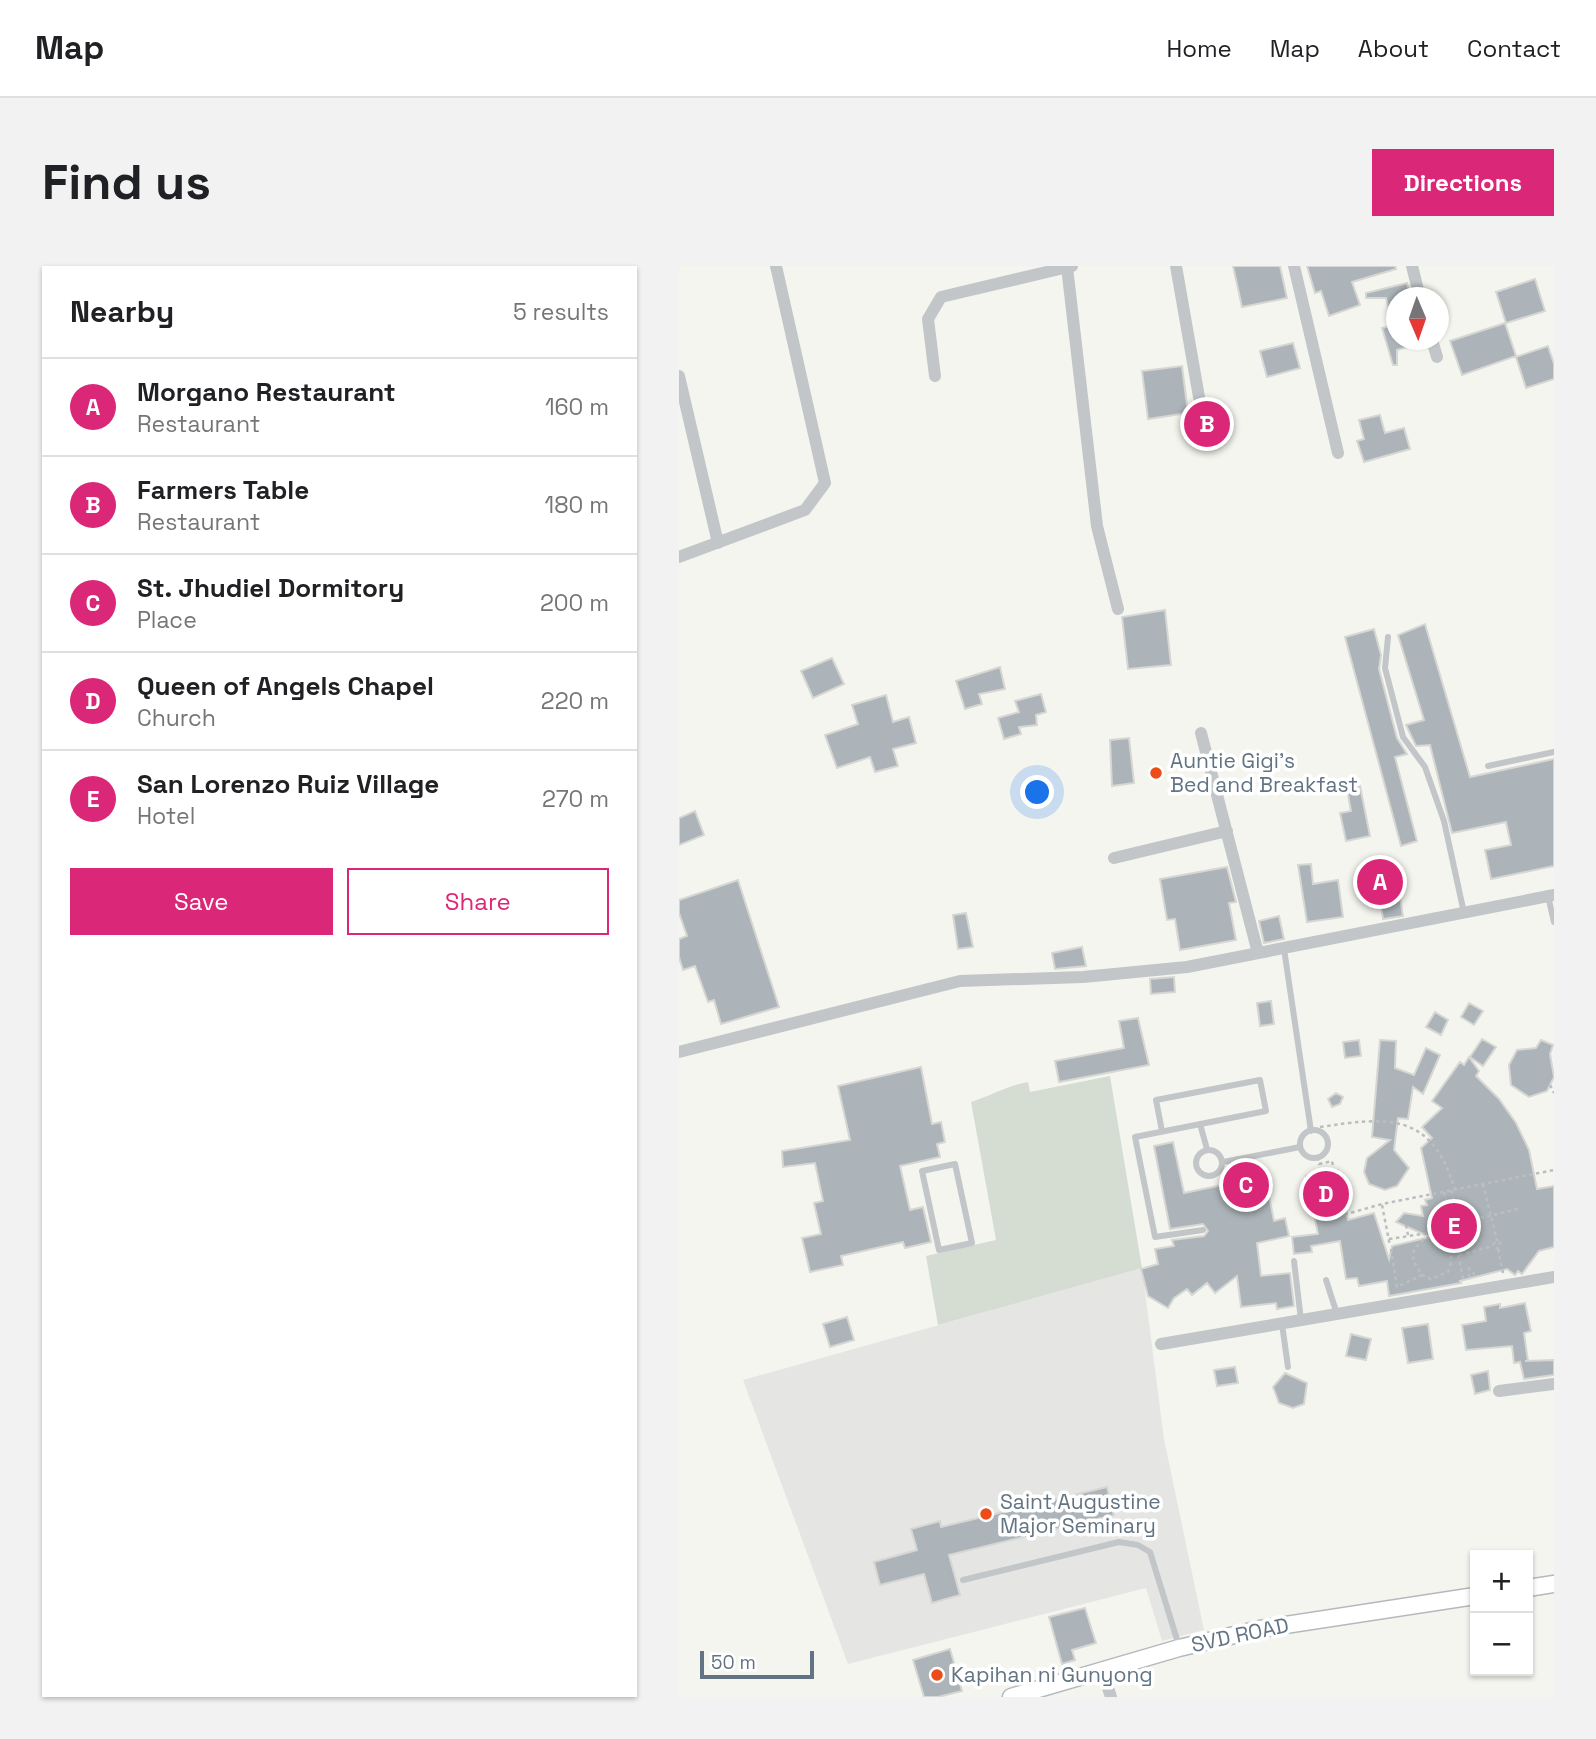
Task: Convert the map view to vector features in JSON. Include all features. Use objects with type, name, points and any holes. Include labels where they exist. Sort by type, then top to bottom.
[{"type":"main road","points":[[1533,1587],[1554,1584]]},
{"type":"main road","name":"SVD ROAD","points":[[1011,1697],[1179,1648],[1260,1629],[1470,1597]]},
{"type":"street","points":[[679,557],[805,510],[825,483],[776,266]]},
{"type":"street","points":[[1175,266],[1199,397]]},
{"type":"street","points":[[1294,266],[1338,453]]},
{"type":"street","points":[[1412,266],[1417,287]]},
{"type":"street","points":[[935,376],[928,319],[941,297],[1070,267],[1097,526],[1118,609]]},
{"type":"street","points":[[1435,350],[1437,357]]},
{"type":"street","points":[[679,376],[718,543]]},
{"type":"street","points":[[1201,733],[1258,953]]},
{"type":"street","points":[[1114,858],[1227,831]]},
{"type":"street","points":[[679,1052],[960,981],[1083,977],[1187,967],[1551,896]]},
{"type":"street","points":[[1161,1344],[1554,1277]]},
{"type":"street","points":[[1499,1391],[1554,1384]]},
{"type":"street","points":[[1102,1670],[1111,1697]]},
{"type":"lane","points":[[1388,637],[1385,668],[1403,737],[1426,767],[1444,821],[1464,913]]},
{"type":"lane","points":[[1488,766],[1554,752]]},
{"type":"lane","points":[[1551,896],[1554,922]]},
{"type":"lane","points":[[1284,949],[1311,1129]]},
{"type":"lane","points":[[1162,1130],[1156,1100],[1260,1080],[1266,1111],[1162,1130],[1135,1138],[1155,1237],[1203,1230]]},
{"type":"lane","points":[[1200,1124],[1207,1149]]},
{"type":"lane","points":[[1300,1147],[1304,1135],[1311,1129]]},
{"type":"lane","points":[[1300,1147],[1309,1157],[1318,1157],[1325,1152],[1327,1143],[1320,1132],[1311,1129]]},
{"type":"lane","points":[[1223,1162],[1300,1147]]},
{"type":"lane","points":[[1207,1149],[1219,1154],[1223,1162],[1220,1171],[1213,1176],[1201,1173],[1196,1162],[1199,1153],[1207,1149]]},
{"type":"lane","points":[[955,1164],[972,1243],[939,1250],[922,1171],[955,1164]]},
{"type":"lane","points":[[1294,1261],[1301,1320]]},
{"type":"lane","points":[[1326,1280],[1337,1314]]},
{"type":"lane","points":[[1282,1323],[1287,1367]]},
{"type":"lane","points":[[963,1580],[1119,1542],[1138,1545],[1150,1552],[1179,1648]]},
{"type":"path","points":[[1550,1085],[1554,1093]]},
{"type":"path","points":[[1311,1129],[1374,1119],[1412,1126],[1443,1159],[1460,1223],[1458,1230],[1452,1229]]},
{"type":"path","points":[[1318,1157],[1319,1164],[1332,1161],[1343,1215],[1382,1204],[1554,1170]]},
{"type":"path","points":[[1483,1184],[1497,1241],[1501,1244],[1498,1249],[1504,1275]]},
{"type":"path","points":[[1444,1192],[1452,1222],[1452,1229],[1447,1236]]},
{"type":"path","points":[[1382,1204],[1397,1287],[1422,1275],[1434,1278],[1447,1272],[1452,1261],[1448,1246],[1439,1237],[1425,1238],[1414,1249],[1413,1261],[1422,1275]]},
{"type":"path","points":[[1452,1222],[1460,1223],[1522,1208]]},
{"type":"path","points":[[1406,1225],[1408,1235]]},
{"type":"path","points":[[1389,1239],[1442,1231],[1456,1243],[1464,1283]]},
{"type":"path","points":[[1396,1238],[1397,1245]]},
{"type":"path","points":[[1458,1255],[1493,1246],[1497,1241]]},
{"type":"path","points":[[1493,1246],[1498,1249]]},
{"type":"path","points":[[1468,1252],[1470,1259]]},
{"type":"path","points":[[1434,1278],[1436,1285]]},
{"type":"shaded area","points":[[1110,1076],[1142,1268],[938,1325],[926,1256],[996,1240],[971,1102],[1028,1082],[1030,1092]]},
{"type":"shaded area","name":"Saint Augustine Major Seminary","points":[[1142,1268],[1164,1439],[1204,1630],[1162,1641],[1146,1588],[848,1664],[743,1380]]},
{"type":"building","points":[[1233,266],[1280,266],[1287,298],[1242,307]]},
{"type":"building","points":[[1307,266],[1395,266],[1396,269],[1352,282],[1360,305],[1329,316],[1321,291],[1315,293]]},
{"type":"building","points":[[1535,279],[1545,311],[1506,323],[1496,292]]},
{"type":"building","points":[[1407,283],[1408,287],[1391,287]]},
{"type":"building","points":[[1386,288],[1386,298],[1366,298],[1366,293]]},
{"type":"building","points":[[1505,323],[1516,356],[1462,375],[1450,341]]},
{"type":"building","points":[[1293,343],[1300,368],[1267,377],[1260,351]]},
{"type":"building","points":[[1548,346],[1554,364],[1554,379],[1526,388],[1516,357]]},
{"type":"building","points":[[1389,350],[1397,350],[1397,365],[1393,365]]},
{"type":"building","points":[[1182,366],[1188,413],[1148,419],[1142,371]]},
{"type":"building","points":[[1380,415],[1385,433],[1404,428],[1410,449],[1364,462],[1357,441],[1364,439],[1359,420]]},
{"type":"building","points":[[1165,610],[1171,665],[1128,669],[1122,617]]},
{"type":"building","points":[[1425,624],[1470,777],[1554,759],[1554,866],[1491,879],[1485,850],[1511,845],[1506,822],[1452,833],[1430,745],[1416,746],[1406,725],[1424,720],[1398,635]]},
{"type":"building","points":[[1374,629],[1381,655],[1379,669],[1397,738],[1407,754],[1395,757],[1417,841],[1401,846],[1345,637]]},
{"type":"building","points":[[832,658],[844,684],[813,698],[801,671]]},
{"type":"building","points":[[1000,667],[1005,689],[979,694],[982,704],[965,709],[956,681]]},
{"type":"building","points":[[1041,694],[1046,712],[1036,715],[1037,725],[1019,727],[1021,734],[1004,739],[998,718],[1019,712],[1015,701]]},
{"type":"building","points":[[886,695],[893,722],[909,717],[916,743],[893,749],[898,766],[875,772],[870,757],[837,768],[825,735],[858,724],[852,705]]},
{"type":"building","points":[[1129,738],[1134,783],[1112,786],[1110,740]]},
{"type":"building","points":[[1360,786],[1370,836],[1346,841],[1340,813],[1351,811],[1347,789]]},
{"type":"building","points":[[695,811],[704,835],[679,845],[679,818]]},
{"type":"building","points":[[1394,860],[1403,916],[1383,919],[1380,899],[1370,900],[1364,864]]},
{"type":"building","points":[[1311,864],[1313,884],[1338,880],[1343,917],[1307,922],[1298,865]]},
{"type":"building","points":[[1227,867],[1236,902],[1229,903],[1236,940],[1180,950],[1175,919],[1167,920],[1160,879]]},
{"type":"building","points":[[738,880],[779,1007],[721,1024],[714,1000],[708,1002],[695,966],[683,970],[679,957],[679,939],[687,936],[679,913],[679,900]]},
{"type":"building","points":[[966,913],[973,947],[958,949],[953,915]]},
{"type":"building","points":[[1279,916],[1284,939],[1264,943],[1259,921]]},
{"type":"building","points":[[1082,947],[1086,966],[1055,969],[1052,953]]},
{"type":"building","points":[[1174,977],[1175,992],[1151,994],[1150,979]]},
{"type":"building","points":[[1271,1001],[1274,1024],[1260,1026],[1257,1003]]},
{"type":"building","points":[[1469,1003],[1483,1011],[1474,1025],[1461,1017]]},
{"type":"building","points":[[1435,1012],[1448,1020],[1441,1035],[1426,1027]]},
{"type":"building","points":[[1138,1018],[1149,1065],[1059,1082],[1055,1061],[1124,1048],[1119,1021]]},
{"type":"building","points":[[1482,1039],[1496,1047],[1483,1066],[1470,1057]]},
{"type":"building","points":[[1359,1040],[1361,1056],[1345,1058],[1343,1042]]},
{"type":"building","points":[[1380,1040],[1396,1041],[1395,1068],[1414,1075],[1426,1048],[1440,1055],[1423,1094],[1413,1087],[1408,1119],[1398,1118],[1394,1150],[1409,1168],[1397,1186],[1385,1190],[1369,1184],[1364,1172],[1367,1158],[1390,1140],[1372,1137]]},
{"type":"building","points":[[1541,1040],[1553,1045],[1550,1054],[1554,1077],[1547,1091],[1529,1097],[1511,1085],[1509,1065],[1517,1050],[1536,1048]]},
{"type":"building","points":[[1469,1057],[1479,1071],[1476,1076],[1499,1099],[1516,1123],[1529,1150],[1537,1189],[1554,1186],[1554,1247],[1539,1251],[1522,1274],[1518,1271],[1515,1275],[1507,1269],[1460,1281],[1461,1283],[1389,1296],[1387,1281],[1359,1286],[1357,1278],[1346,1279],[1340,1241],[1311,1246],[1312,1252],[1294,1254],[1292,1237],[1318,1234],[1306,1176],[1338,1170],[1348,1220],[1374,1213],[1389,1259],[1392,1246],[1430,1237],[1396,1222],[1404,1213],[1423,1216],[1421,1206],[1427,1205],[1425,1200],[1432,1198],[1421,1148],[1432,1138],[1422,1127],[1442,1108],[1432,1101],[1460,1062],[1464,1065]]},
{"type":"building","points":[[921,1067],[932,1124],[941,1122],[945,1142],[937,1144],[940,1157],[900,1166],[910,1210],[923,1207],[931,1242],[905,1248],[903,1242],[841,1256],[843,1265],[810,1272],[802,1238],[821,1234],[814,1203],[823,1201],[815,1163],[783,1167],[782,1151],[850,1140],[838,1086]]},
{"type":"building","points":[[1336,1093],[1343,1097],[1340,1104],[1332,1107],[1328,1099]]},
{"type":"building","points":[[1173,1142],[1184,1193],[1265,1176],[1274,1221],[1285,1218],[1289,1236],[1257,1243],[1261,1276],[1290,1273],[1294,1306],[1277,1309],[1276,1303],[1241,1307],[1237,1276],[1215,1293],[1207,1283],[1192,1295],[1187,1289],[1174,1298],[1168,1308],[1148,1296],[1141,1269],[1158,1264],[1155,1249],[1174,1246],[1172,1240],[1204,1236],[1208,1231],[1203,1224],[1170,1229],[1154,1146]]},
{"type":"building","points":[[1525,1303],[1531,1331],[1524,1333],[1528,1361],[1554,1360],[1554,1375],[1524,1379],[1520,1362],[1514,1363],[1512,1346],[1466,1350],[1462,1325],[1486,1321],[1484,1307],[1500,1304],[1500,1308]]},
{"type":"building","points":[[847,1317],[854,1340],[830,1347],[823,1324]]},
{"type":"building","points":[[1428,1324],[1433,1359],[1408,1363],[1402,1328]]},
{"type":"building","points":[[1351,1334],[1371,1339],[1366,1360],[1346,1356]]},
{"type":"building","points":[[1235,1367],[1238,1383],[1217,1386],[1214,1370]]},
{"type":"building","points":[[1488,1371],[1490,1390],[1475,1394],[1471,1375]]},
{"type":"building","points":[[1285,1373],[1307,1383],[1304,1404],[1293,1408],[1279,1403],[1273,1387]]},
{"type":"building","points":[[1107,1487],[1114,1515],[949,1555],[960,1595],[932,1603],[924,1574],[880,1585],[874,1562],[917,1550],[911,1529],[940,1521],[941,1527]]},
{"type":"building","points":[[1085,1608],[1096,1643],[1072,1650],[1075,1660],[1062,1664],[1049,1617]]},
{"type":"building","name":"Kapihan ni Gunyong","points":[[950,1649],[962,1691],[938,1697],[924,1697],[913,1660]]},
{"type":"place","name":"Farmers Table","points":[[1207,424]]},
{"type":"place","name":"Auntie Gigi's Bed and Breakfast","points":[[1156,773]]},
{"type":"place","name":"Morgano Restaurant","points":[[1380,882]]},
{"type":"place","name":"St. Jhudiel Dormitory","points":[[1246,1185]]},
{"type":"place","name":"Queen of Angels Chapel","points":[[1326,1194]]},
{"type":"place","name":"San Lorenzo Ruiz Village","points":[[1454,1226]]},
{"type":"place","name":"Saint Augustine Major Seminary","points":[[986,1514]]},
{"type":"place","name":"Kapihan ni Gunyong","points":[[937,1675]]}]
